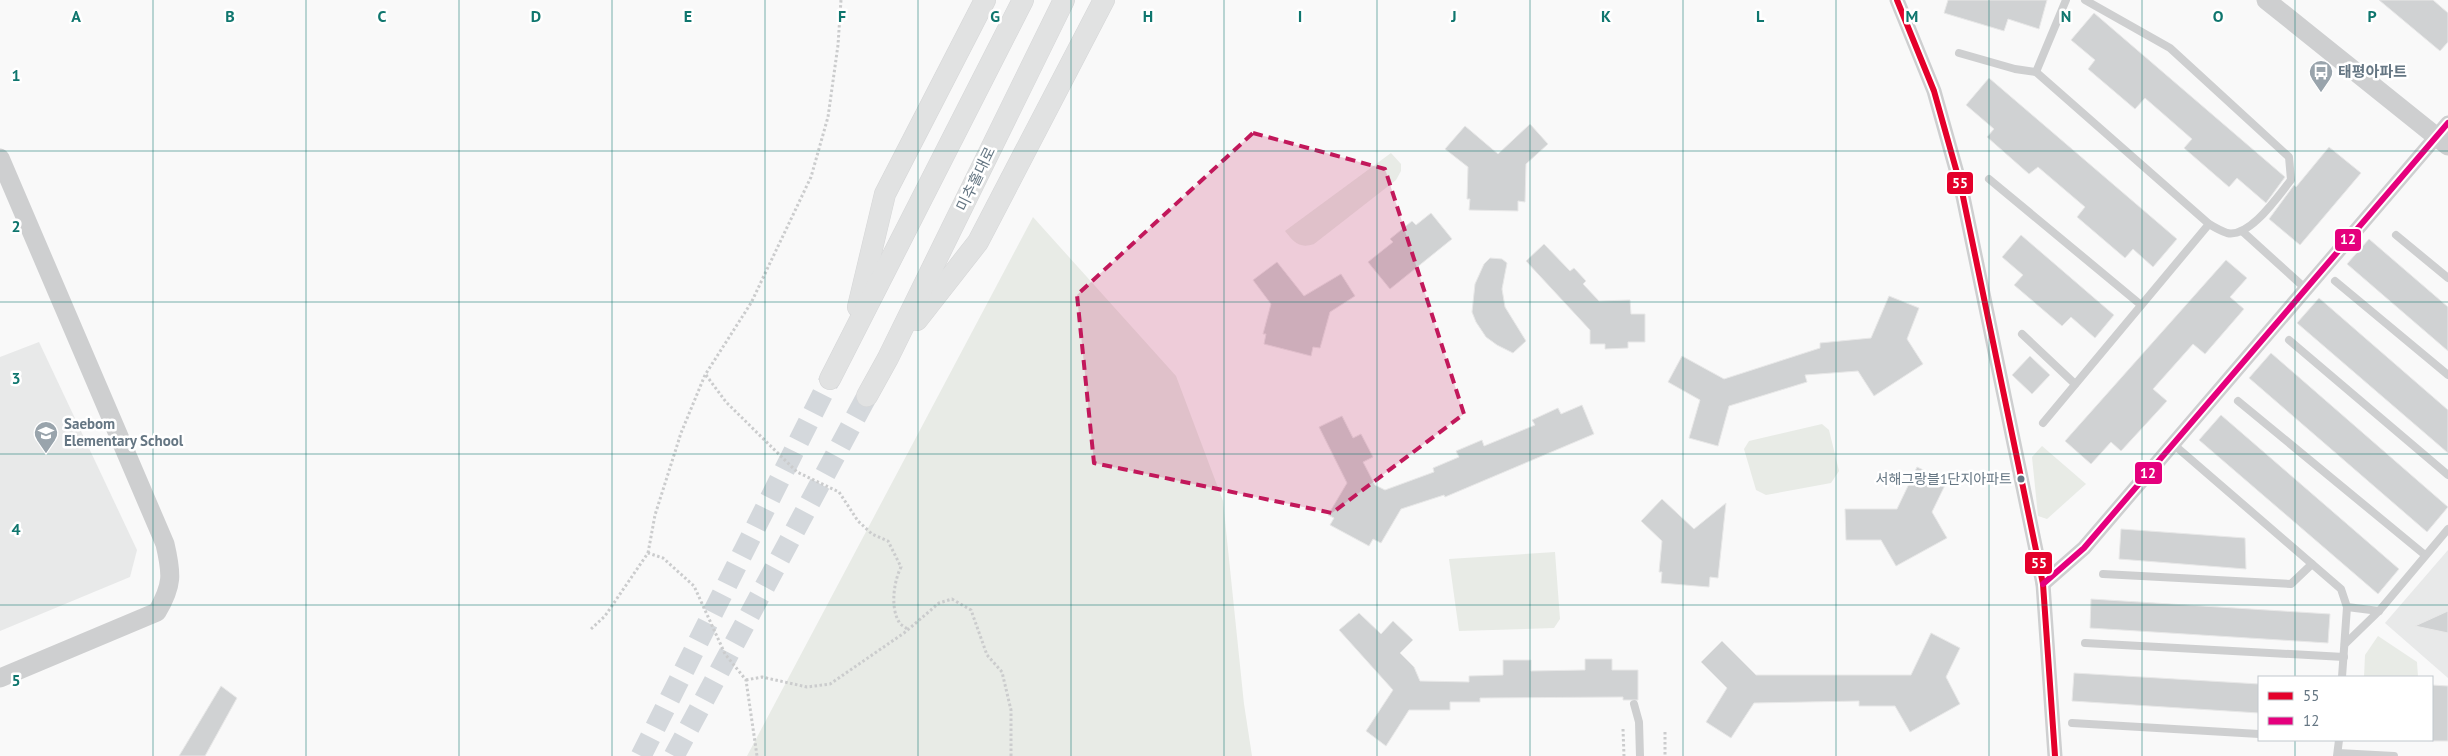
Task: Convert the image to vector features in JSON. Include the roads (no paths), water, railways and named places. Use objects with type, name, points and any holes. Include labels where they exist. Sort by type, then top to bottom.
[{"type":"main road","points":[[849,344],[885,194],[985,0]]},
{"type":"main road","points":[[830,379],[1023,0]]},
{"type":"main road","name":"미추홀대로","points":[[888,358],[1064,0]]},
{"type":"main road","points":[[867,396],[888,358],[978,242],[1104,0]]},
{"type":"street","points":[[1897,0],[1934,91],[1961,187],[2042,584],[2055,756]]},
{"type":"street","points":[[2042,584],[2084,548],[2306,289],[2444,135],[2266,0]]},
{"type":"street","points":[[0,158],[166,544],[170,568],[169,593],[157,612],[0,678]]},
{"type":"lane","points":[[2036,72],[2066,0]]},
{"type":"lane","points":[[1958,53],[2014,69],[2036,72],[2209,224],[2228,233],[2242,231],[2263,214],[2291,180],[2289,157],[2170,48],[2086,0]]},
{"type":"lane","points":[[1989,179],[2141,305]]},
{"type":"lane","points":[[2043,423],[2209,224]]},
{"type":"lane","points":[[2242,231],[2306,289]]},
{"type":"lane","points":[[2396,236],[2448,278]]},
{"type":"lane","points":[[2335,281],[2448,374]]},
{"type":"lane","points":[[2022,334],[2075,384]]},
{"type":"lane","points":[[2289,340],[2448,475]]},
{"type":"lane","points":[[2238,401],[2425,555]]},
{"type":"lane","points":[[2173,444],[2341,589],[2347,607],[2342,676]]},
{"type":"lane","points":[[2345,644],[2378,611],[2448,529]]},
{"type":"lane","points":[[2103,574],[2291,584],[2312,564]]},
{"type":"lane","points":[[2347,607],[2378,611]]},
{"type":"lane","points":[[2085,643],[2344,657]]},
{"type":"lane","points":[[1634,704],[1639,722],[1640,756]]},
{"type":"lane","points":[[2072,723],[2258,734]]},
{"type":"lane","points":[[2338,741],[2338,754],[2394,756]]},
{"type":"tunnel","points":[[641,756],[830,379]]},
{"type":"tunnel","points":[[674,756],[867,396]]},
{"type":"place","name":"태평아파트","points":[[2321,93]]},
{"type":"place","name":"Saebom Elementary School","points":[[46,454]]},
{"type":"place","name":"서해그랑블1단지아파트","points":[[2021,479]]}]
